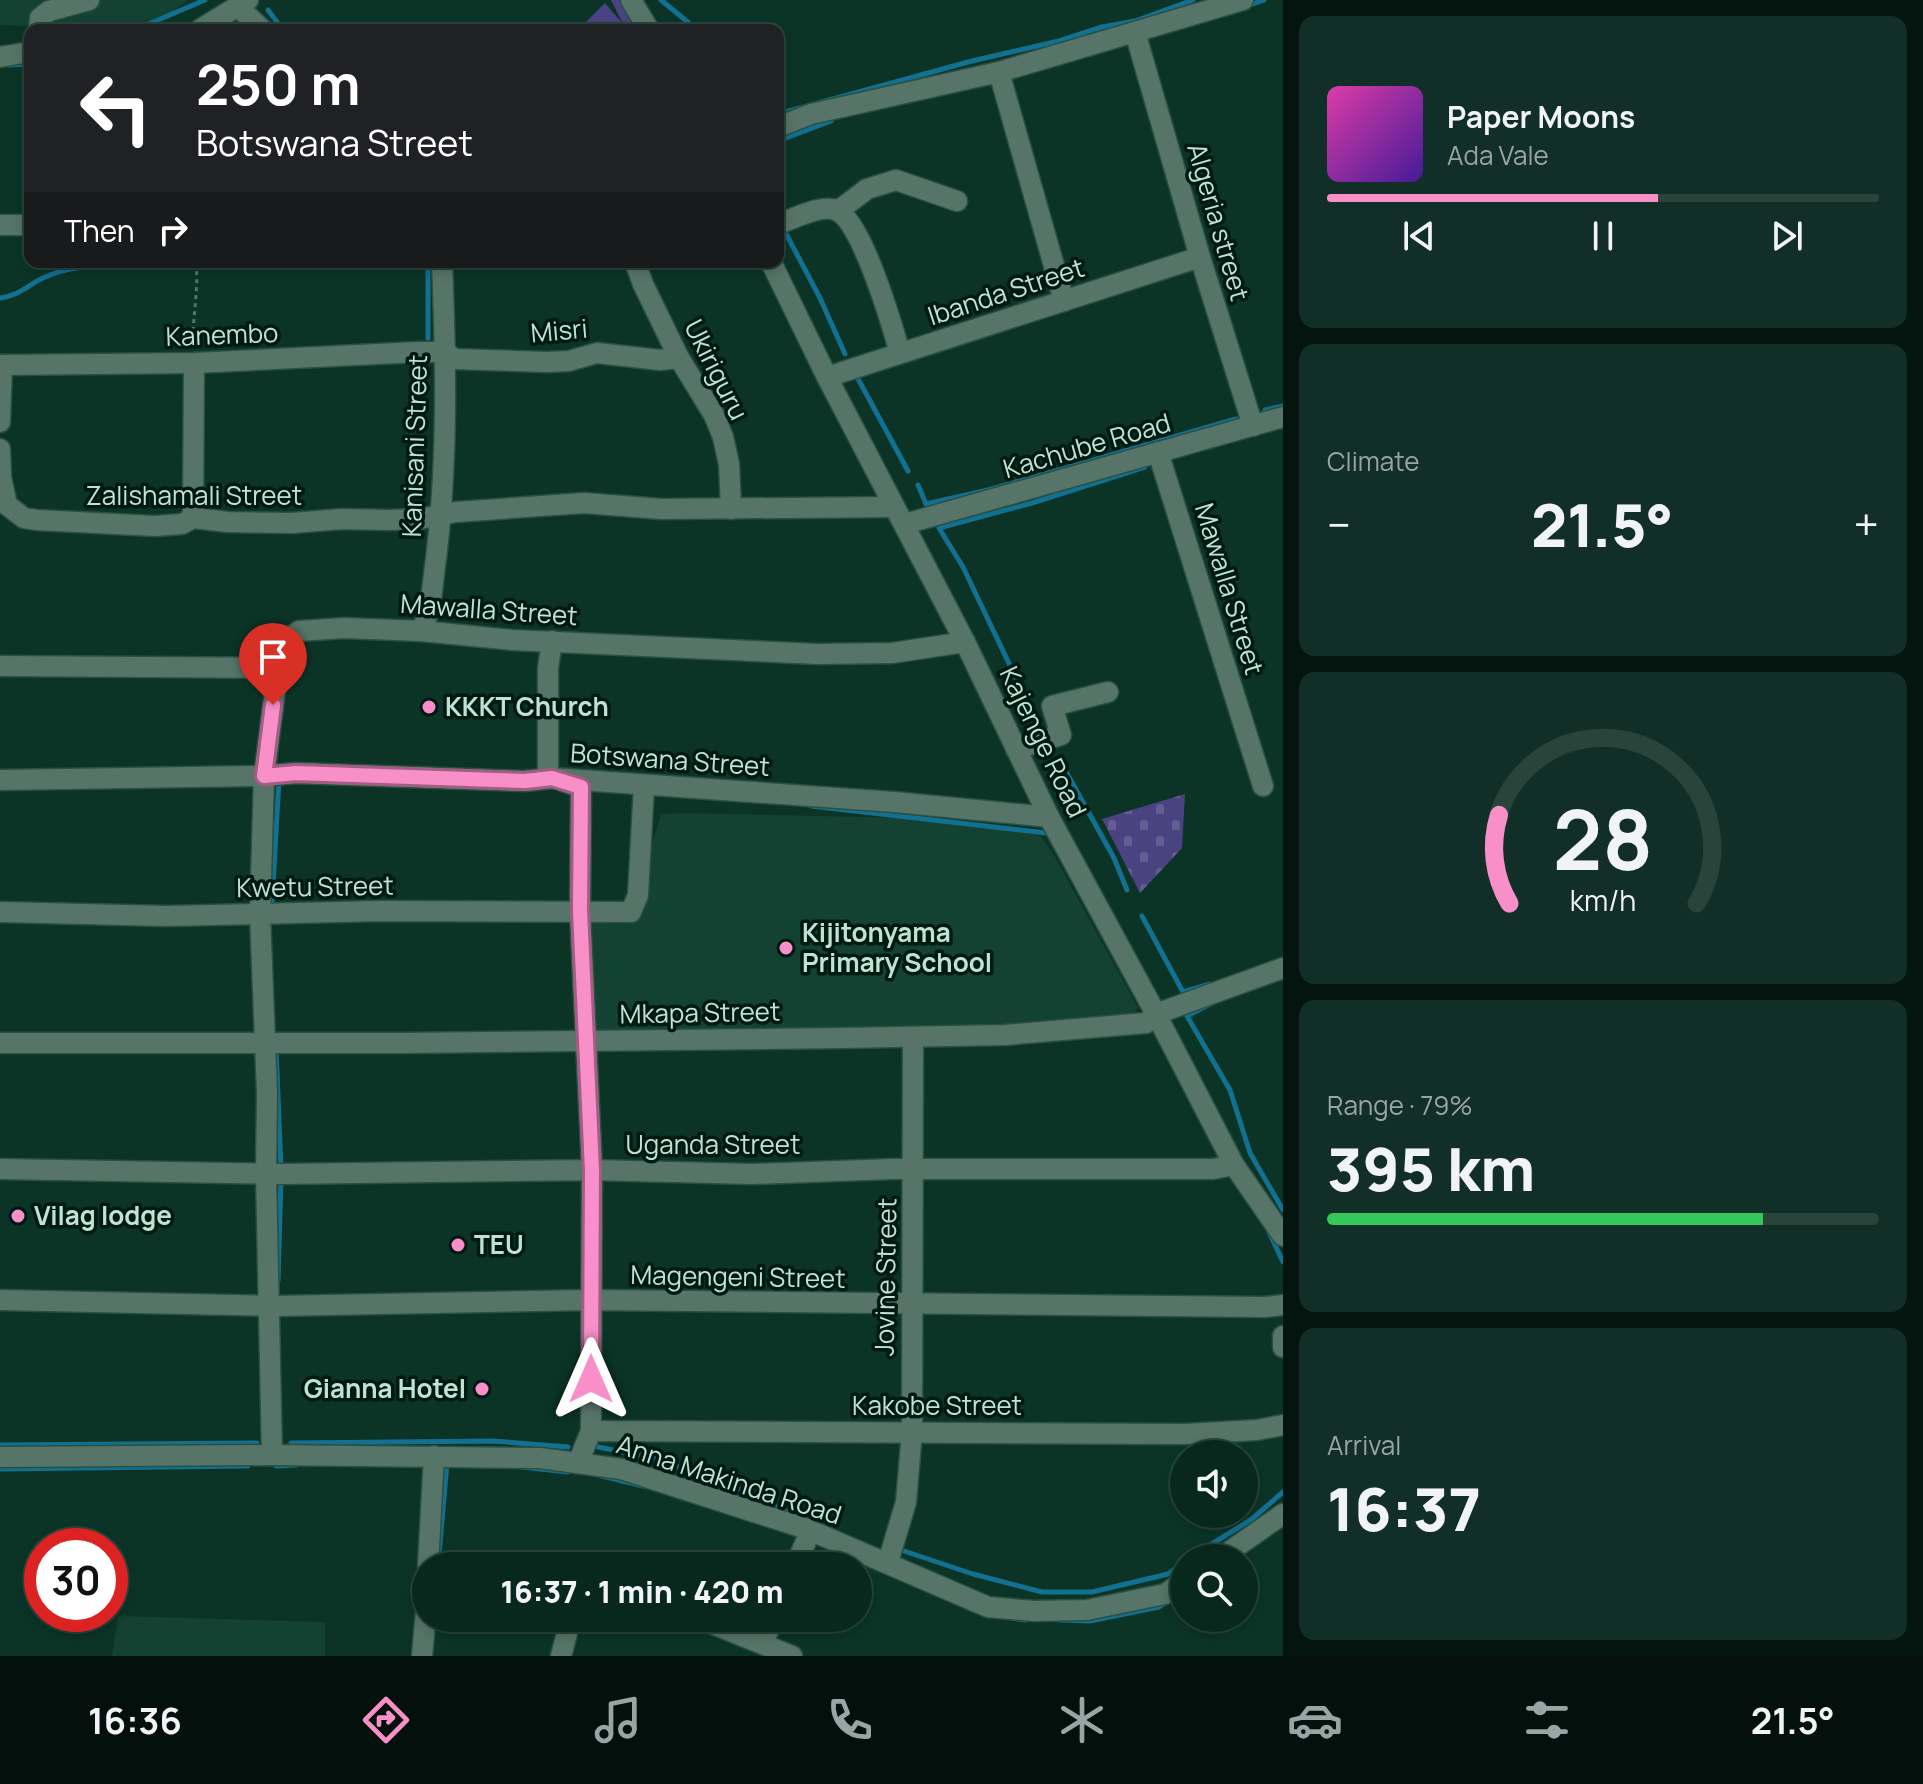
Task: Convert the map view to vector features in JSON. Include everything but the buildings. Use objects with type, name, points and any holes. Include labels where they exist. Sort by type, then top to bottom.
[{"type":"street","points":[[40,24],[40,18],[49,11],[89,0]]},
{"type":"street","points":[[631,0],[645,24]]},
{"type":"street","points":[[784,125],[811,114],[999,72],[1239,1]]},
{"type":"street","points":[[209,24],[243,4],[258,24]]},
{"type":"street","name":"Algeria street","points":[[1135,32],[1253,426]]},
{"type":"street","points":[[0,57],[24,53]]},
{"type":"street","points":[[999,72],[1064,301]]},
{"type":"street","points":[[838,211],[867,189],[896,180],[957,201]]},
{"type":"street","points":[[784,222],[825,208],[838,211],[850,222],[880,287],[900,353]]},
{"type":"street","points":[[0,225],[24,225]]},
{"type":"street","name":"Ibanda Street","points":[[827,377],[1200,257]]},
{"type":"street","name":"Kanisani Street","points":[[421,631],[431,606],[441,515],[446,352],[442,268]]},
{"type":"street","name":"Ukiriguru","points":[[637,268],[679,358],[714,415],[723,437],[729,464],[731,509]]},
{"type":"street","name":"Kajenge Road","points":[[774,268],[965,642],[1049,817],[1234,1165],[1283,1236]]},
{"type":"street","name":"Kanembo","points":[[1,365],[194,363],[446,352]]},
{"type":"street","name":"Misri","points":[[446,352],[454,359],[547,362],[569,361],[597,353],[660,360],[679,358]]},
{"type":"street","points":[[193,518],[194,363]]},
{"type":"street","points":[[0,422],[1,365]]},
{"type":"street","name":"Kachube Road","points":[[731,509],[900,516],[1158,452],[1283,417]]},
{"type":"street","name":"Zalishamali Street","points":[[0,449],[1,477],[7,505],[24,518],[155,526],[182,524],[193,518],[292,523],[342,519],[406,520],[584,503],[661,509],[731,509]]},
{"type":"street","name":"Mawalla Street","points":[[1158,452],[1263,786]]},
{"type":"street","name":"Mawalla Street","points":[[272,1455],[267,1116],[260,914],[264,776],[278,668],[286,640],[299,631],[344,628],[817,654],[892,653],[965,642]]},
{"type":"street","points":[[552,641],[548,668],[550,778],[581,787],[580,911],[592,1170],[591,1431],[578,1463]]},
{"type":"street","points":[[0,666],[278,668]]},
{"type":"street","points":[[1016,749],[1061,735],[1052,706],[1108,692]]},
{"type":"street","name":"Botswana Street","points":[[0,780],[296,773],[525,781],[550,778],[879,800],[1049,817]]},
{"type":"street","name":"Kwetu Street","points":[[0,912],[76,915],[631,912],[638,895],[644,785]]},
{"type":"street","name":"Mkapa Street","points":[[0,1043],[586,1041],[1069,1032],[1146,1023],[1156,1014],[1283,968]]},
{"type":"street","name":"Jovine Street","points":[[888,1562],[906,1502],[912,1432],[913,1037]]},
{"type":"street","name":"Uganda Street","points":[[0,1169],[266,1174],[592,1170],[752,1174],[1213,1169],[1234,1165]]},
{"type":"street","name":"Magengeni Street","points":[[0,1300],[269,1306],[590,1300],[1283,1305]]},
{"type":"street","points":[[1283,1336],[1283,1347]]},
{"type":"street","name":"Kakobe Street","points":[[591,1431],[1185,1434],[1257,1430],[1283,1425]]},
{"type":"street","name":"Anna Makinda Road","points":[[0,1457],[272,1455],[540,1458],[621,1469],[807,1529],[988,1607],[1034,1611],[1087,1610],[1170,1591]]},
{"type":"street","points":[[429,1552],[434,1456]]},
{"type":"street","points":[[1240,1544],[1283,1514]]},
{"type":"street","points":[[801,1552],[808,1537],[807,1529]]},
{"type":"street","points":[[422,1656],[424,1632]]},
{"type":"street","points":[[561,1656],[567,1632]]},
{"type":"street","points":[[733,1632],[792,1656]]},
{"type":"street","points":[[763,1644],[768,1632]]},
{"type":"path","points":[[194,363],[192,325],[198,281],[197,268]]},
{"type":"shaded area","points":[[0,0],[188,0],[161,20],[139,24],[0,25]]},
{"type":"shaded area","name":"Kijitonyama Primary School","points":[[661,814],[910,818],[1018,828],[1040,836],[1054,855],[1138,1008],[1122,1032],[590,1046],[590,917],[633,922],[649,899],[651,847]]},
{"type":"shaded area","points":[[128,1616],[325,1622],[325,1656],[112,1656],[116,1632],[128,1632]]},
{"type":"green space","points":[[611,0],[620,0],[636,24],[623,24]]},
{"type":"green space","points":[[605,3],[623,24],[584,24]]},
{"type":"green space","points":[[1185,794],[1182,848],[1140,893],[1102,819]]},
{"type":"waterway","points":[[149,24],[205,0]]},
{"type":"waterway","points":[[661,0],[689,24]]},
{"type":"waterway","points":[[784,112],[1102,27],[1135,21],[1193,0]]},
{"type":"waterway","points":[[1247,6],[1264,0]]},
{"type":"waterway","points":[[268,10],[278,24]]},
{"type":"waterway","points":[[9,65],[24,64]]},
{"type":"waterway","points":[[784,139],[831,121]]},
{"type":"waterway","points":[[784,230],[845,354]]},
{"type":"waterway","points":[[0,298],[13,295],[54,274],[80,268]]},
{"type":"waterway","points":[[428,268],[428,338]]},
{"type":"waterway","points":[[856,375],[908,471]]},
{"type":"waterway","points":[[1265,410],[1283,406]]},
{"type":"waterway","points":[[926,504],[988,490],[1236,419]]},
{"type":"waterway","points":[[1044,737],[963,567],[939,528],[1032,503],[1145,467]]},
{"type":"waterway","points":[[918,485],[926,504]]},
{"type":"waterway","points":[[1064,768],[1114,858],[1127,890]]},
{"type":"waterway","points":[[272,903],[279,780]]},
{"type":"waterway","points":[[811,806],[1047,833]]},
{"type":"waterway","points":[[1142,916],[1183,992],[1210,984]]},
{"type":"waterway","points":[[1214,1002],[1187,1016],[1230,1090],[1250,1153],[1283,1210]]},
{"type":"waterway","points":[[276,1047],[281,1169]]},
{"type":"waterway","points":[[278,1281],[281,1179]]},
{"type":"waterway","points":[[1268,1230],[1283,1262]]},
{"type":"waterway","points":[[291,1443],[493,1441],[568,1447]]},
{"type":"waterway","points":[[0,1445],[257,1443]]},
{"type":"waterway","points":[[598,1447],[654,1458],[739,1489],[791,1514]]},
{"type":"waterway","points":[[439,1552],[447,1463]]},
{"type":"waterway","points":[[276,1466],[296,1465]]},
{"type":"waterway","points":[[0,1469],[248,1466]]},
{"type":"waterway","points":[[522,1467],[568,1472]]},
{"type":"waterway","points":[[602,1476],[643,1486]]},
{"type":"waterway","points":[[1212,1544],[1252,1519],[1283,1492]]},
{"type":"waterway","points":[[898,1549],[973,1574],[1042,1592],[1092,1592],[1170,1572]]},
{"type":"waterway","points":[[1060,1620],[1090,1621],[1159,1607],[1167,1602]]},
{"type":"waterway","points":[[1004,1617],[1026,1620]]},
{"type":"place","name":"KKKT Church","points":[[429,707]]},
{"type":"place","name":"Kijitonyama Primary School","points":[[786,948]]},
{"type":"place","name":"Vilag lodge","points":[[18,1216]]},
{"type":"place","name":"TEU","points":[[458,1245]]},
{"type":"place","name":"Gianna Hotel","points":[[482,1389]]},
{"type":"route","points":[[273,705],[264,776],[296,773],[525,781],[552,778],[581,787],[580,911],[592,1170],[591,1379]]}]
